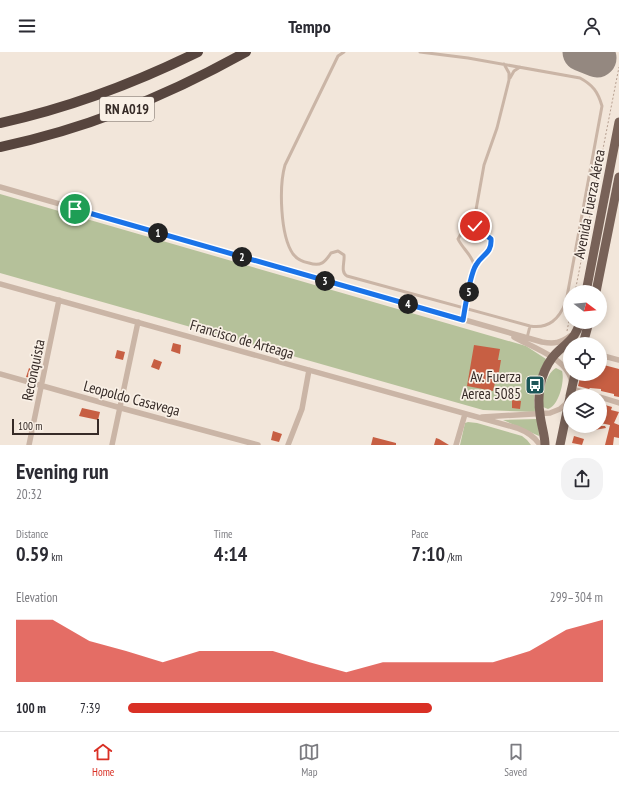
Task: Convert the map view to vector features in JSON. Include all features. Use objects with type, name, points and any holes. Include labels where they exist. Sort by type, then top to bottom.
[{"type":"highway","name":"RN A019","points":[[0,123],[41,113],[100,94],[156,72],[198,52]]},
{"type":"highway","name":"RN A019","points":[[0,147],[55,133],[133,107],[190,81],[246,52]]},
{"type":"main road","name":"Avenida Fuerza Aérea","points":[[587,285],[618,137],[619,122]]},
{"type":"main road","name":"Avenida Fuerza Aérea","points":[[597,285],[619,177]]},
{"type":"main road","points":[[545,445],[540,414],[539,397],[541,380],[553,358],[572,340],[577,329]]},
{"type":"main road","points":[[560,445],[563,430]]},
{"type":"street","points":[[0,187],[527,338],[550,344],[563,340]]},
{"type":"street","name":"Francisco de Arteaga","points":[[0,284],[523,430],[532,435],[540,445]]},
{"type":"street","name":"Reconquista","points":[[29,445],[59,300]]},
{"type":"street","points":[[112,445],[138,322]]},
{"type":"street","points":[[568,337],[575,329]]},
{"type":"street","points":[[505,332],[553,358],[563,366],[569,373],[572,381],[571,389]]},
{"type":"street","points":[[607,357],[619,360]]},
{"type":"street","points":[[288,445],[302,409],[309,370]]},
{"type":"street","name":"Leopoldo Casavega","points":[[0,374],[258,445]]},
{"type":"street","points":[[607,399],[619,403]]},
{"type":"street","name":"Francisco de Arteaga","points":[[478,418],[540,414],[557,411],[563,408]]},
{"type":"street","points":[[456,445],[464,414]]},
{"type":"lane","points":[[344,52],[338,56],[285,165],[282,175],[282,215],[291,250],[298,259],[315,265],[325,262],[331,253],[338,250],[344,255],[344,275],[530,326],[542,327],[553,322],[566,302],[602,106],[599,97],[590,83],[580,78],[468,58],[420,52]]},
{"type":"lane","points":[[463,320],[475,266],[489,251],[491,243],[491,239],[488,235],[478,229],[475,226],[474,221],[484,165],[497,128],[509,80],[509,73],[504,64]]},
{"type":"lane","points":[[509,80],[514,71],[520,67]]},
{"type":"lane","points":[[474,221],[459,235],[458,239],[475,266]]},
{"type":"lane","points":[[467,228],[474,230],[478,229]]},
{"type":"lane","points":[[527,338],[530,326]]},
{"type":"path","points":[[576,285],[619,67]]},
{"type":"green space","points":[[0,194],[526,346],[546,359],[536,385],[534,398],[536,412],[483,410],[0,273]]},
{"type":"green space","points":[[556,368],[562,371],[563,380],[558,398],[552,407],[548,409],[543,407],[544,391],[549,375]]},
{"type":"green space","points":[[538,419],[539,436],[503,420]]},
{"type":"green space","points":[[465,423],[477,423],[522,436],[531,445],[460,445]]},
{"type":"building","points":[[173,343],[181,345],[180,354],[171,351]]},
{"type":"building","points":[[474,345],[500,349],[498,360],[501,360],[497,384],[495,383],[493,391],[467,386]]},
{"type":"building","points":[[117,350],[125,352],[123,360],[115,358]]},
{"type":"building","points":[[154,359],[162,362],[159,370],[151,367]]},
{"type":"building","points":[[607,366],[619,369],[619,397],[607,392],[607,389],[589,389],[578,386],[579,381],[607,381]]},
{"type":"building","points":[[29,368],[37,371],[35,379],[26,377]]},
{"type":"building","points":[[512,400],[521,401],[520,409],[512,408]]},
{"type":"building","points":[[607,406],[612,407],[611,410],[619,412],[614,423],[619,425],[619,438],[614,437],[613,445],[605,445],[610,425],[607,424]]},
{"type":"building","points":[[82,408],[100,412],[98,420],[79,416]]},
{"type":"building","points":[[273,431],[282,434],[279,442],[271,440]]},
{"type":"building","points":[[574,436],[584,439],[582,445],[572,443]]},
{"type":"building","points":[[373,437],[396,443],[396,445],[371,445]]},
{"type":"building","points":[[436,438],[439,439],[449,445],[434,445]]},
{"type":"runway","points":[[582,52],[597,58]]},
{"type":"place","name":"Av. Fuerza Aerea 5085","points":[[535,385]]},
{"type":"route","points":[[75,209],[463,320],[475,266],[478,261],[489,251],[491,246],[491,239],[488,235],[475,226]]}]
